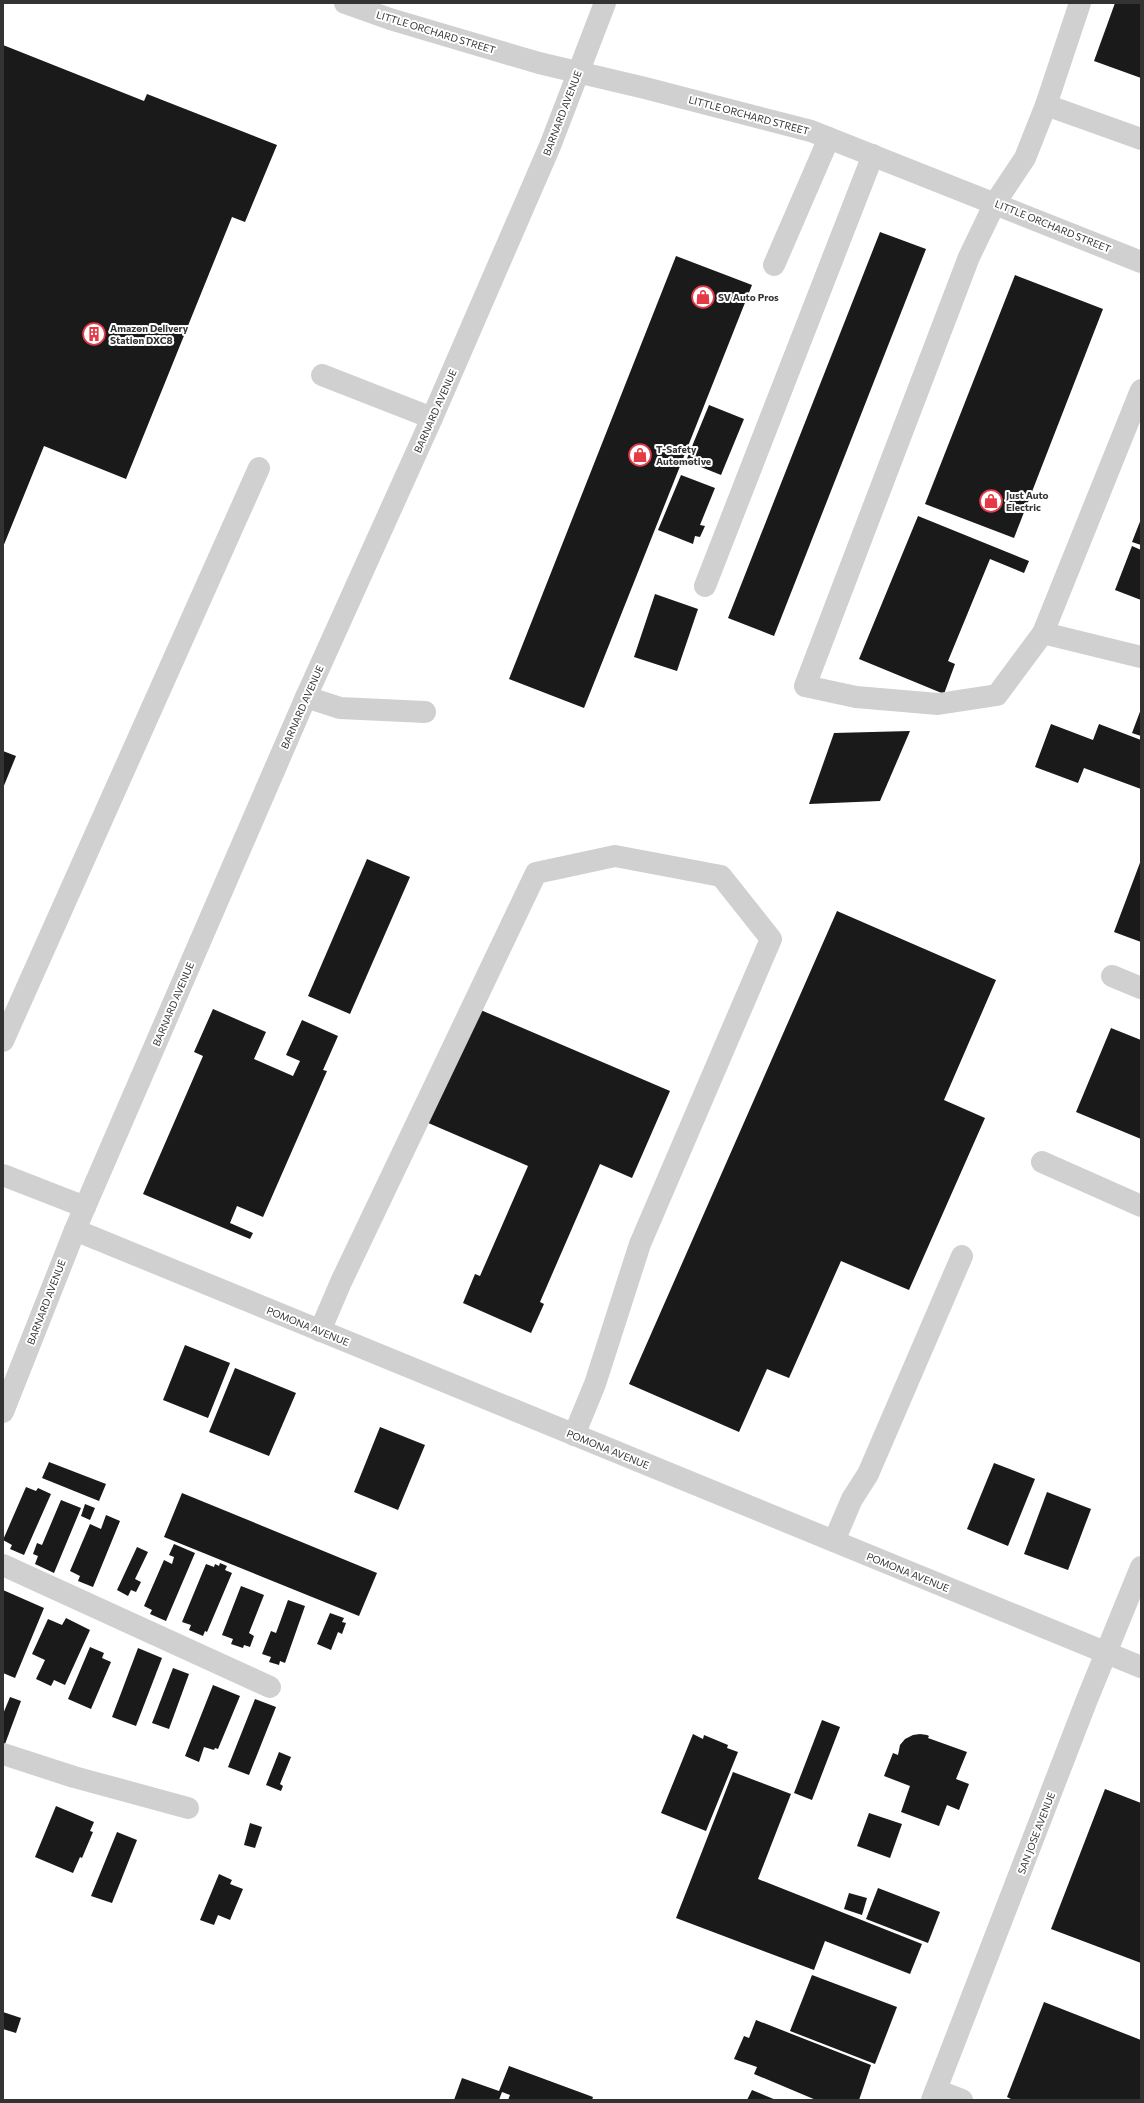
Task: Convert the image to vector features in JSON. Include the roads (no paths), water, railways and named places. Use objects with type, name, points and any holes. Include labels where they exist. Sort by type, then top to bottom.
[{"type":"street","name":"LITTLE ORCHARD STREET","points":[[345,3],[393,11],[539,63],[804,129],[995,203],[1141,262]]},
{"type":"street","name":"BARNARD AVENUE","points":[[3,1412],[74,1230],[306,696],[432,418],[550,146],[605,3]]},
{"type":"street","points":[[1080,3],[1046,105],[1025,158],[995,203],[969,257],[805,686],[856,697],[938,704],[997,695],[1043,633],[1141,390]]},
{"type":"street","points":[[1046,105],[1141,139]]},
{"type":"street","points":[[774,265],[829,138]]},
{"type":"street","points":[[705,586],[873,155]]},
{"type":"street","points":[[322,375],[432,418]]},
{"type":"street","points":[[3,1041],[259,468]]},
{"type":"street","points":[[1043,633],[1141,657]]},
{"type":"street","points":[[306,696],[340,708],[425,712]]},
{"type":"street","points":[[320,1330],[340,1282],[536,873],[615,856],[722,876],[771,939],[640,1244],[595,1384],[574,1435]]},
{"type":"street","points":[[1112,976],[1141,988]]},
{"type":"street","points":[[1042,1162],[1141,1206]]},
{"type":"street","points":[[3,1175],[85,1207]]},
{"type":"street","name":"POMONA AVENUE","points":[[74,1230],[1141,1667]]},
{"type":"street","points":[[834,1541],[852,1499],[868,1474],[962,1256]]},
{"type":"street","points":[[3,1565],[270,1687]]},
{"type":"street","name":"SAN JOSE AVENUE","points":[[934,2095],[1141,1567]]},
{"type":"street","points":[[3,1754],[74,1777],[188,1808]]},
{"type":"street","points":[[934,2095],[962,2100]]},
{"type":"place","name":"SV Auto Pros","points":[[703,297]]},
{"type":"place","name":"Amazon Delivery Station DXC8","points":[[94,334]]},
{"type":"place","name":"T-Safety Automotive","points":[[640,455]]},
{"type":"place","name":"Just Auto Electric","points":[[991,501]]}]
